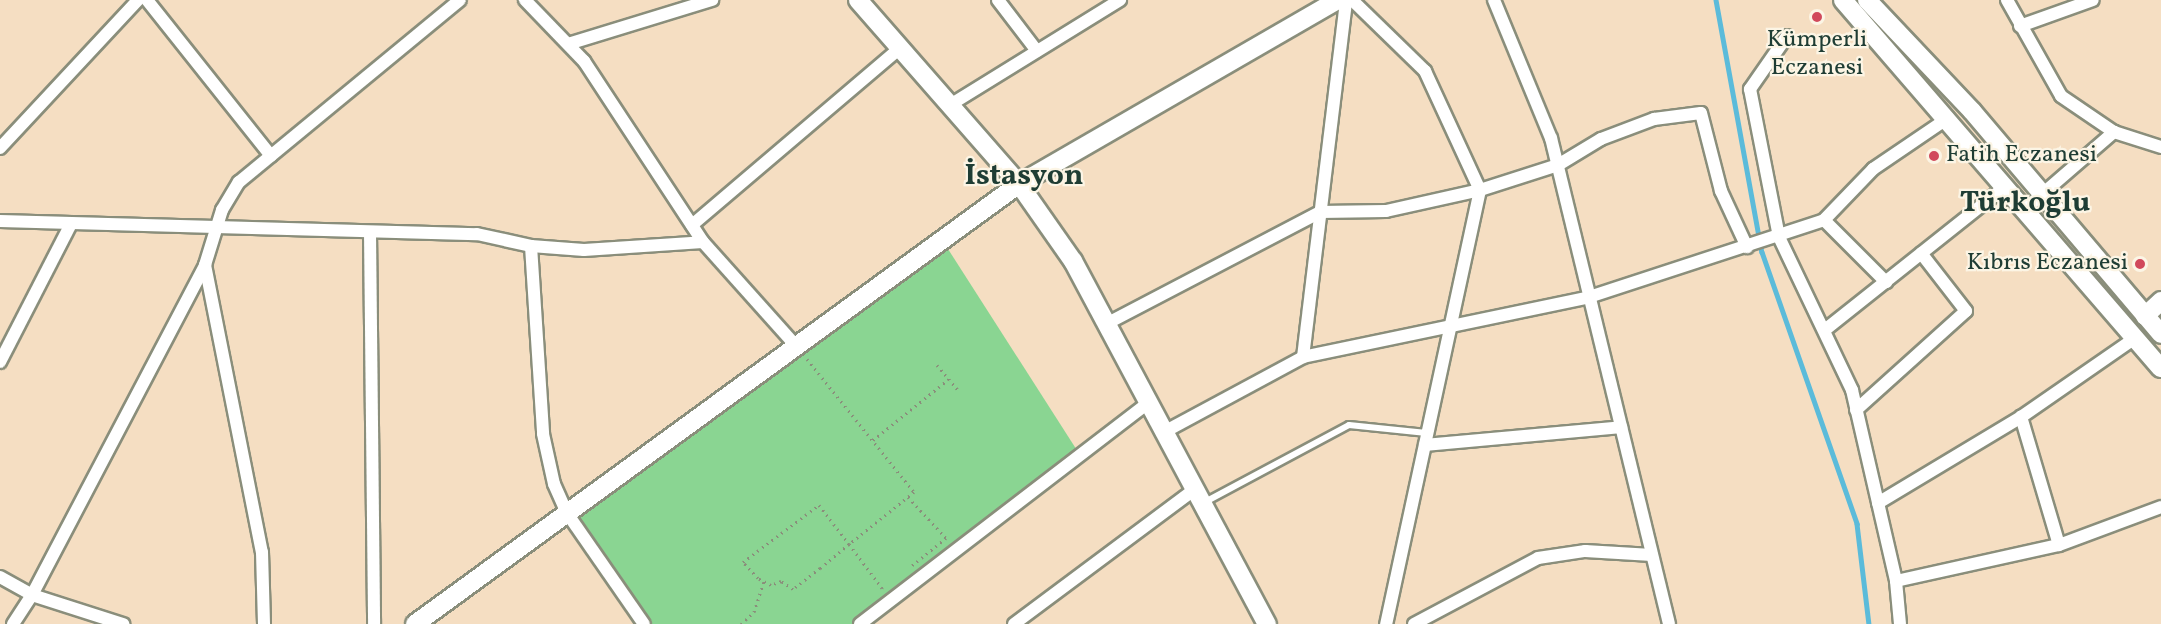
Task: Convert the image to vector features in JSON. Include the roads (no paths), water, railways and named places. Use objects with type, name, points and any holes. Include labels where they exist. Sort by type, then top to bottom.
[{"type":"main road","points":[[858,0],[1019,184],[1073,261],[1268,624]]},
{"type":"main road","points":[[416,624],[1019,184],[1338,0]]},
{"type":"main road","points":[[1843,0],[1948,118],[2161,368]]},
{"type":"main road","points":[[1867,0],[2041,192],[2161,334]]},
{"type":"main road","points":[[2145,316],[2161,301]]},
{"type":"street","points":[[2,143],[138,0]]},
{"type":"street","points":[[147,0],[271,156]]},
{"type":"street","points":[[13,624],[32,595],[205,265],[217,224],[239,182],[460,0]]},
{"type":"street","points":[[525,0],[584,61],[704,242],[796,346]]},
{"type":"street","points":[[568,44],[712,0]]},
{"type":"street","points":[[999,0],[1037,51]]},
{"type":"street","points":[[950,105],[1120,0]]},
{"type":"street","points":[[1303,357],[1346,0]]},
{"type":"street","points":[[1352,0],[1425,71],[1480,190],[1386,624]]},
{"type":"street","points":[[1494,0],[1551,138],[1669,624]]},
{"type":"street","points":[[2007,0],[2061,96],[2114,132],[2161,147]]},
{"type":"street","points":[[2020,26],[2093,0]]},
{"type":"street","points":[[1787,36],[1750,89],[1774,239],[1826,329],[1852,390],[1896,581],[1900,624]]},
{"type":"street","points":[[692,225],[900,48]]},
{"type":"street","points":[[1106,324],[1320,212],[1386,211],[1480,190],[1558,165],[1601,139],[1654,119],[1701,113],[1721,191],[1748,246]]},
{"type":"street","points":[[1164,432],[1303,357],[1589,297],[1774,239],[1824,220],[1874,169],[1948,118]]},
{"type":"street","points":[[2025,208],[2114,132]]},
{"type":"street","points":[[1826,329],[2006,186]]},
{"type":"street","points":[[0,220],[71,224],[217,224],[370,232],[477,234],[531,246],[584,250],[704,242]]},
{"type":"street","points":[[1824,220],[1886,282]]},
{"type":"street","points":[[0,362],[71,224]]},
{"type":"street","points":[[370,232],[374,624]]},
{"type":"street","points":[[531,246],[546,451],[567,513],[644,624]]},
{"type":"street","points":[[1856,410],[1966,311],[1922,253]]},
{"type":"street","points":[[205,265],[262,552],[264,624]]},
{"type":"street","points":[[1878,503],[2020,417],[2135,338]]},
{"type":"street","points":[[860,624],[1148,403]]},
{"type":"street","points":[[2020,417],[2059,546]]},
{"type":"street","points":[[1426,439],[1621,427]]},
{"type":"street","points":[[1014,624],[1198,496]]},
{"type":"street","points":[[1896,581],[2059,546],[2161,507]]},
{"type":"street","points":[[1414,624],[1539,558],[1585,551],[1652,555]]},
{"type":"street","points":[[0,577],[32,595],[123,624]]},
{"type":"street","points":[[1029,612],[1035,624]]},
{"type":"lane","points":[[1198,496],[1349,424],[1426,439]]},
{"type":"waterway","points":[[1716,0],[1762,252],[1857,524],[1869,624]]},
{"type":"place","name":"Kümperli Eczanesi","points":[[1817,17]]},
{"type":"place","name":"Fatih Eczanesi","points":[[1934,156]]},
{"type":"place","name":"Kıbrıs Eczanesi","points":[[2140,264]]},
{"type":"district","name":"İstasyon","points":[[1024,176]]},
{"type":"district","name":"Türkoğlu","points":[[2025,203]]}]
